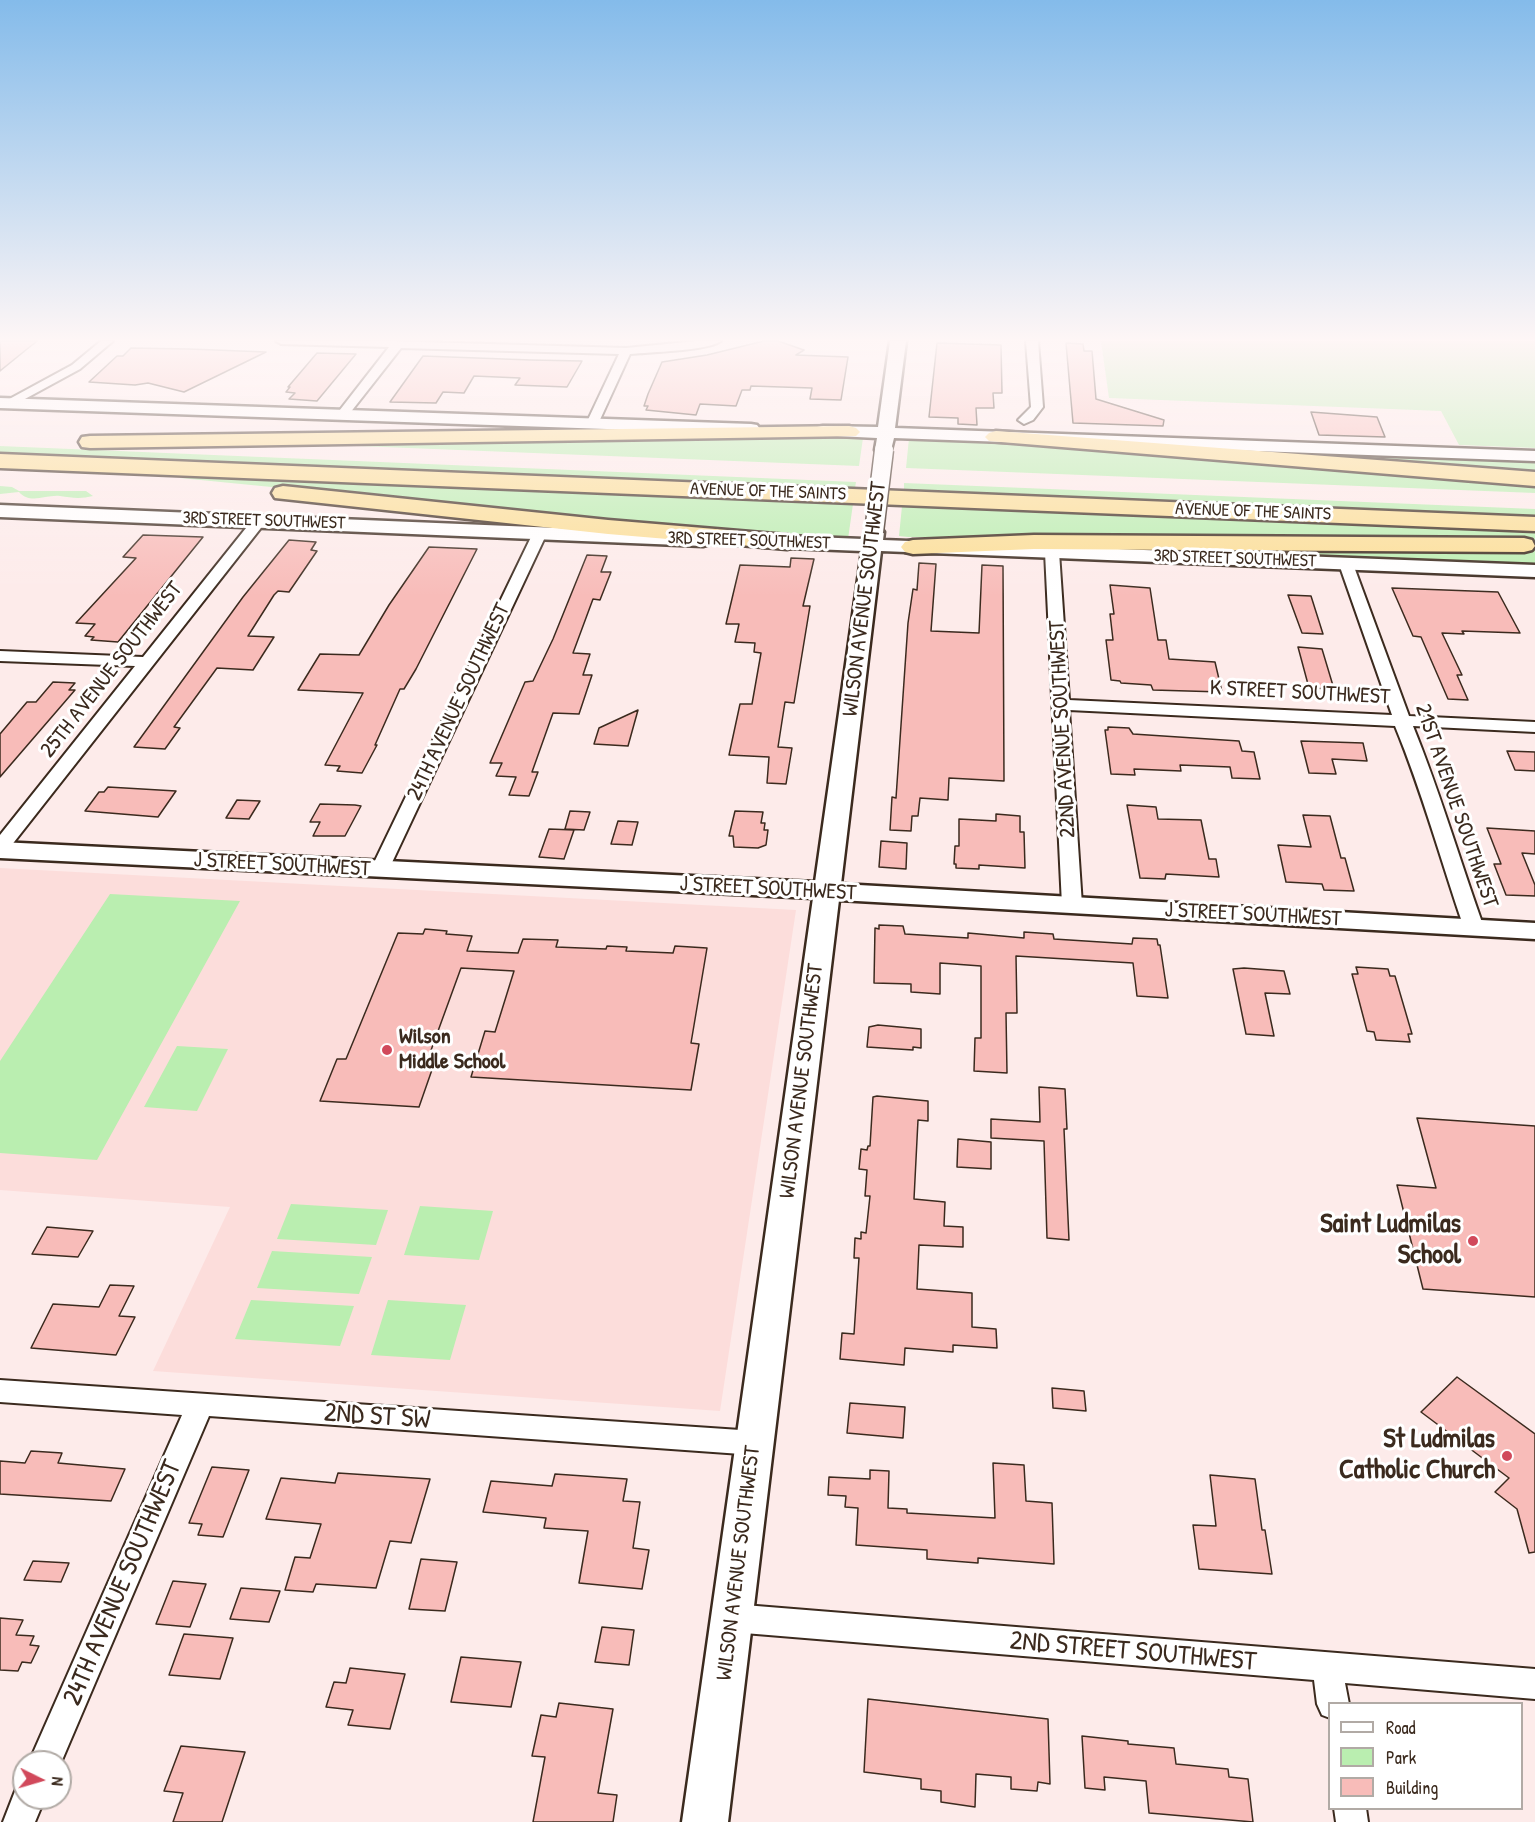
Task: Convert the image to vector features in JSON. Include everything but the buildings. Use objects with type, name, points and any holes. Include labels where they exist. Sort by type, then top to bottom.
[{"type":"highway","points":[[90,442],[849,432]]},
{"type":"highway","points":[[996,437],[1535,479]]},
{"type":"highway","points":[[67,441],[475,458]]},
{"type":"highway","name":"AVENUE OF THE SAINTS","points":[[0,461],[1535,524]]},
{"type":"highway","points":[[0,470],[261,490],[608,527],[787,542]]},
{"type":"highway","name":"AVENUE OF THE SAINTS","points":[[862,474],[897,476]]},
{"type":"highway","points":[[914,547],[1034,542],[1535,545]]},
{"type":"street","points":[[657,426],[849,432],[885,441],[996,437],[1130,440],[1535,456]]},
{"type":"street","name":"WILSON AVENUE SOUTHWEST","points":[[705,1822],[887,426]]},
{"type":"street","name":"3RD STREET SOUTHWEST","points":[[0,511],[787,542],[873,538],[914,547],[1535,571]]},
{"type":"street","name":"25TH AVENUE SOUTHWEST","points":[[0,849],[259,521]]},
{"type":"street","name":"24TH AVENUE SOUTHWEST","points":[[379,871],[540,533]]},
{"type":"street","name":"22ND AVENUE SOUTHWEST","points":[[1052,552],[1072,905]]},
{"type":"street","name":"21ST AVENUE SOUTHWEST","points":[[1346,564],[1402,721],[1422,769],[1434,812],[1474,928]]},
{"type":"street","points":[[0,656],[147,662]]},
{"type":"street","name":"K STREET SOUTHWEST","points":[[1062,705],[1535,727]]},
{"type":"street","name":"J STREET SOUTHWEST","points":[[0,849],[379,871],[827,891],[1535,931]]},
{"type":"street","name":"2ND ST SW","points":[[0,1391],[755,1443]]},
{"type":"street","name":"24TH AVENUE SOUTHWEST","points":[[50,1750],[200,1405]]},
{"type":"street","name":"2ND STREET SOUTHWEST","points":[[732,1618],[1535,1684]]},
{"type":"street","points":[[1328,1668],[1334,1702]]},
{"type":"shaded area","name":"Wilson Middle School","points":[[0,868],[796,910],[720,1411],[153,1371],[230,1207],[0,1190]]},
{"type":"green space","points":[[1449,426],[1535,426],[1535,448],[1459,445]]},
{"type":"green space","points":[[754,436],[863,438],[859,466],[308,444]]},
{"type":"green space","points":[[909,438],[995,440],[1535,482],[1535,493],[906,468]]},
{"type":"green space","points":[[1173,444],[1535,461],[1535,477]]},
{"type":"green space","points":[[0,446],[856,482],[855,488],[0,453]]},
{"type":"green space","points":[[180,478],[853,504],[848,539],[779,537]]},
{"type":"green space","points":[[904,483],[1535,509],[1535,516],[904,490]]},
{"type":"green space","points":[[0,486],[12,487],[19,491],[86,491],[93,496],[28,498],[19,492],[0,494]]},
{"type":"green space","points":[[902,506],[1535,533],[1535,542],[908,537],[899,536]]},
{"type":"green space","points":[[1057,545],[1535,548],[1535,566]]},
{"type":"green space","points":[[110,894],[240,901],[97,1160],[0,1153],[0,1061]]},
{"type":"green space","points":[[177,1046],[228,1049],[197,1111],[144,1107]]},
{"type":"green space","points":[[291,1204],[388,1210],[376,1245],[277,1239]]},
{"type":"green space","points":[[420,1206],[493,1211],[479,1260],[404,1255]]},
{"type":"green space","points":[[272,1251],[372,1257],[359,1294],[257,1288]]},
{"type":"green space","points":[[251,1300],[354,1306],[340,1346],[235,1339]]},
{"type":"green space","points":[[388,1300],[466,1305],[450,1360],[371,1355]]},
{"type":"place","name":"Wilson Middle School","points":[[387,1050]]},
{"type":"place","name":"Saint Ludmilas School","points":[[1473,1241]]},
{"type":"place","name":"St Ludmilas Catholic Church","points":[[1507,1456]]}]
